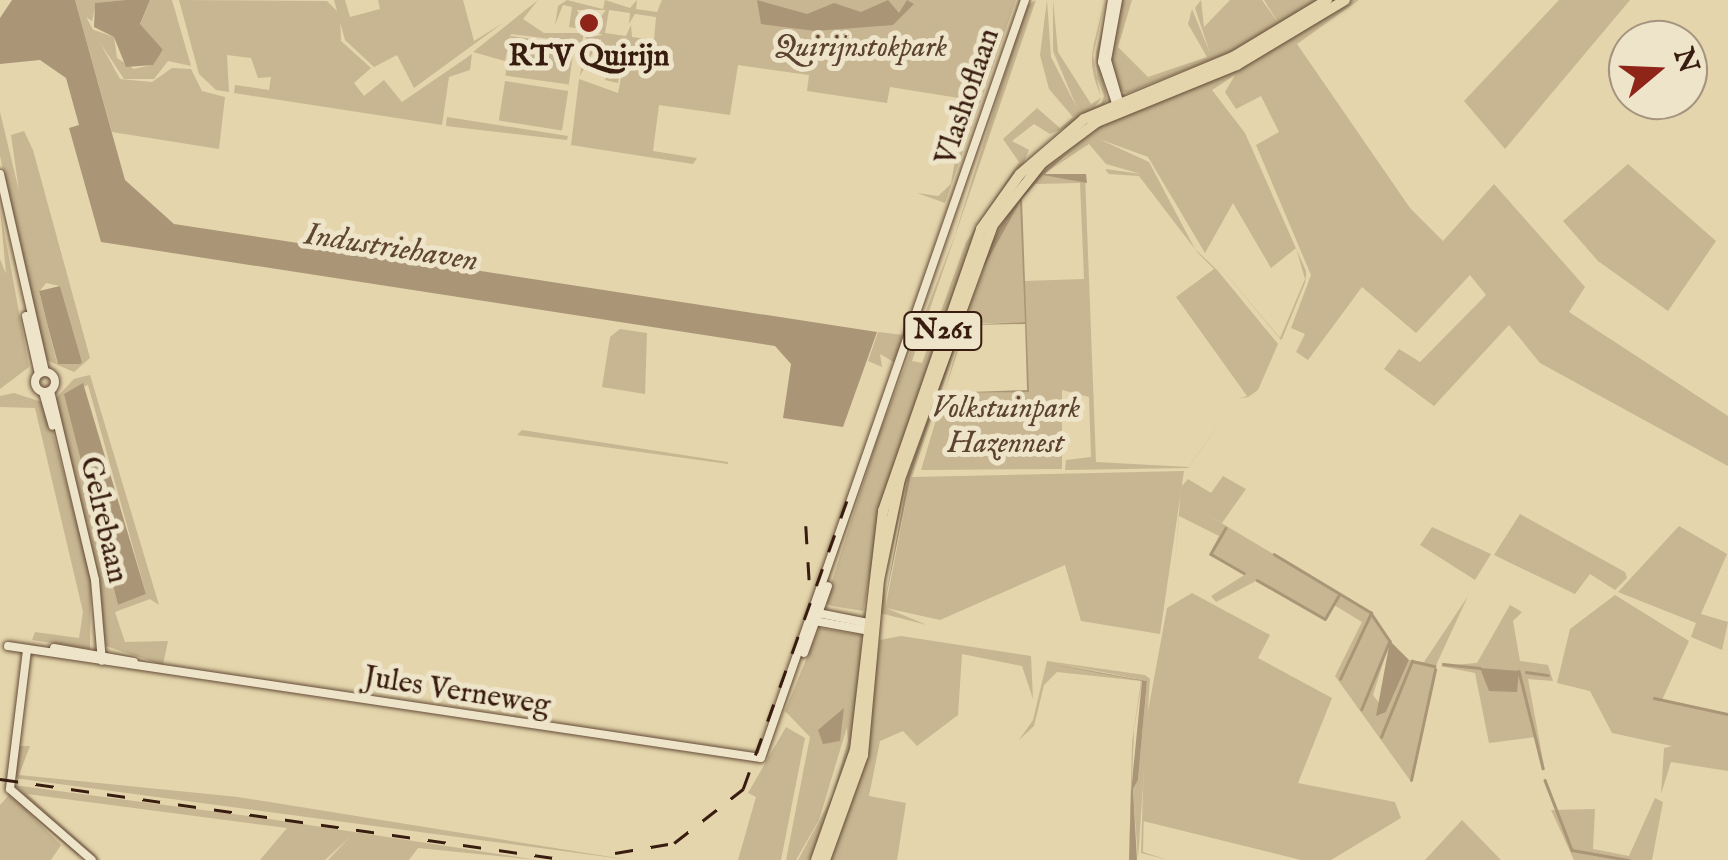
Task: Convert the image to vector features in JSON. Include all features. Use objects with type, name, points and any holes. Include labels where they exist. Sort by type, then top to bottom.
[{"type":"main road","name":"N261","points":[[816,860],[850,779],[871,628],[900,479],[983,244],[1042,163],[1118,104],[1233,57],[1328,0]]},
{"type":"main road","name":"N261","points":[[1118,104],[1237,65],[1345,0]]},
{"type":"main road","name":"N261","points":[[825,860],[856,784],[871,628]]},
{"type":"street","name":"Vlashoflaan","points":[[757,759],[815,616],[1025,0]]},
{"type":"street","points":[[1115,0],[1107,60],[1118,104]]},
{"type":"street","points":[[0,174],[46,392]]},
{"type":"street","points":[[0,184],[42,373],[55,380],[46,392]]},
{"type":"street","name":"Gelrebaan","points":[[46,392],[93,581],[99,657]]},
{"type":"street","points":[[815,616],[871,628]]},
{"type":"street","name":"Jules Verneweg","points":[[4,645],[99,657]]},
{"type":"street","name":"Jules Verneweg","points":[[4,645],[757,759]]},
{"type":"street","points":[[28,650],[10,789],[92,860]]},
{"type":"green space","points":[[75,0],[125,0],[96,3],[92,21],[86,17],[120,79],[152,82],[172,68],[191,69],[202,91],[225,97],[219,149],[112,132]]},
{"type":"green space","points":[[150,0],[172,0],[191,66],[168,61],[154,79],[124,79],[91,29],[114,37],[117,58],[134,69],[151,65],[163,51],[140,25]]},
{"type":"green space","points":[[179,0],[327,1],[340,14],[341,41],[371,68],[354,83],[364,96],[384,80],[402,102],[472,54],[470,70],[449,77],[442,125],[234,93],[235,85],[269,90],[271,77],[258,78],[251,58],[227,55],[229,92],[216,90],[199,74]]},
{"type":"green space","points":[[334,0],[345,0],[350,17],[380,9],[378,0],[463,0],[474,41],[503,23],[414,88],[397,55],[374,67],[345,40]]},
{"type":"green space","points":[[538,0],[523,19],[544,33],[584,33],[582,43],[511,34],[505,61],[473,52]]},
{"type":"green space","name":"Quirijnstokpark","points":[[567,0],[603,9],[605,0],[630,8],[637,0],[636,9],[657,12],[662,0],[1016,0],[945,203],[917,193],[938,196],[951,184],[965,99],[890,87],[887,103],[807,91],[809,75],[738,65],[730,115],[659,105],[653,151],[697,158],[693,164],[571,145],[579,79],[618,93],[624,63],[657,65],[622,61],[618,83],[605,80],[610,71],[593,52],[580,76],[586,37],[603,35],[590,30],[606,10],[577,10],[587,30],[569,27],[572,7],[563,5],[555,25],[558,6]],"holes":[[[609,10],[630,13],[629,24],[635,14],[656,17],[654,40],[632,37],[631,25],[626,36],[605,33]]]},
{"type":"green space","points":[[1036,0],[912,361],[922,363],[966,242],[1019,162],[1003,139],[1037,108],[1060,128],[1073,117],[1049,89],[1040,55],[1047,0],[1051,57],[1077,108],[1053,51],[1053,0],[1058,52],[1091,104],[1101,98],[1094,107],[1101,104],[1104,96],[1097,78],[1101,97],[1094,77],[1092,56],[1094,43],[1105,0],[1093,56],[1097,77],[1096,52],[1111,0],[1098,56],[1107,100],[1103,107],[1065,128],[1050,134],[1034,124],[1012,141],[1029,150],[885,501],[863,611],[832,606],[825,603],[878,437],[955,235],[1026,6]]},
{"type":"green space","points":[[1120,0],[1132,0],[1118,47],[1148,77],[1207,57],[1188,24],[1192,9],[1210,53],[1195,8],[1201,0],[1204,27],[1230,0],[1262,0],[1279,24],[1264,0],[1327,0],[1273,35],[1127,93],[1117,90],[1109,60]]},
{"type":"green space","points":[[1348,0],[1359,0],[1297,44],[1410,208],[1443,241],[1494,184],[1585,287],[1569,312],[1728,416],[1728,466],[1540,363],[1509,325],[1434,406],[1384,369],[1399,349],[1420,362],[1486,295],[1470,275],[1416,333],[1362,287],[1308,360],[1296,352],[1305,334],[1291,328],[1311,275],[1256,145],[1279,132],[1261,96],[1236,109],[1225,92],[1235,75],[1212,90],[1245,133],[1296,248],[1271,268],[1233,203],[1205,253],[1148,157],[1099,139],[1149,162],[1195,249],[1218,271],[1278,344],[1258,390],[1248,397],[1238,399],[1247,396],[1176,297],[1214,269],[1198,253],[1139,176],[1109,174],[1106,169],[1141,174],[1106,164],[1089,144],[1040,173],[1008,213],[976,278],[908,476],[885,583],[906,469],[992,233],[1048,161],[1092,128],[1250,61]]},
{"type":"green space","points":[[1559,0],[1630,0],[1613,20],[1608,20],[1608,26],[1505,149],[1464,101]]},
{"type":"green space","points":[[511,36],[574,45],[569,85],[505,76]]},
{"type":"green space","points":[[505,81],[568,91],[562,131],[499,121]]},
{"type":"green space","points":[[0,112],[19,191],[11,135],[24,131],[33,150],[90,358],[74,372],[46,360],[0,156]],"holes":[[[46,283],[60,286],[82,362],[57,363],[39,292]]]},
{"type":"green space","points":[[447,117],[568,136],[567,140],[446,126]]},
{"type":"green space","points":[[1628,164],[1716,241],[1668,311],[1598,261],[1563,221]]},
{"type":"green space","name":"Volkstuinpark Hazennest","points":[[1042,175],[1085,175],[1096,462],[1189,467],[1065,470],[1066,460],[1091,457],[1089,397],[1062,390],[1062,469],[921,470],[965,322],[912,477],[1184,471],[1160,634],[1081,621],[1065,565],[940,620],[886,608],[927,625],[880,613],[885,585],[886,605],[911,475],[991,248],[1021,201],[1024,281],[1084,279],[1080,183],[1035,184],[1022,199]],"holes":[[[1026,322],[1028,392],[944,393],[967,324]]]},
{"type":"green space","points":[[0,208],[29,367],[0,389],[0,259],[6,274]]},
{"type":"green space","points":[[1296,249],[1306,271],[1305,283],[1281,340],[1211,256],[1280,338],[1305,279]]},
{"type":"green space","points":[[918,300],[897,364],[880,354],[882,367],[868,361],[878,332],[904,335]]},
{"type":"green space","points":[[620,329],[647,333],[645,394],[602,387],[610,337]]},
{"type":"green space","points":[[90,375],[159,605],[150,599],[115,612],[125,642],[168,641],[163,665],[106,646],[53,401],[74,379],[65,381]],"holes":[[[88,385],[146,594],[118,605],[65,394]]]},
{"type":"green space","points":[[14,393],[45,403],[91,577],[90,649],[32,640],[35,632],[79,638],[83,612],[35,408],[0,407],[0,396]]},
{"type":"green space","points":[[522,430],[728,462],[728,464],[517,435]]},
{"type":"green space","points":[[1223,476],[1246,489],[1222,523],[1203,512],[1372,613],[1390,641],[1373,695],[1386,712],[1409,660],[1424,662],[1468,596],[1437,663],[1412,783],[1335,676],[1362,622],[1334,605],[1325,620],[1256,581],[1216,602],[1211,596],[1246,574],[1209,555],[1219,536],[1179,516],[1174,576],[1181,487],[1188,479],[1211,493]]},
{"type":"green space","points":[[1520,514],[1625,572],[1627,578],[1615,590],[1590,574],[1575,594],[1494,555]]},
{"type":"green space","points":[[1679,526],[1727,554],[1701,614],[1728,622],[1722,650],[1691,637],[1696,623],[1618,592]]},
{"type":"green space","points":[[1432,527],[1491,554],[1475,580],[1420,545]]},
{"type":"green space","points":[[1192,593],[1270,635],[1258,658],[1332,698],[1298,783],[1395,802],[1401,818],[1331,860],[1301,860],[1144,821],[1143,852],[1168,860],[1141,853],[1145,727],[1167,608]]},
{"type":"green space","points":[[1615,595],[1689,641],[1662,700],[1728,715],[1728,771],[1671,762],[1661,794],[1664,748],[1672,746],[1612,733],[1590,691],[1557,683],[1570,629]]},
{"type":"green space","points":[[1510,605],[1522,612],[1513,621],[1520,661],[1548,665],[1553,681],[1528,679],[1545,771],[1535,737],[1489,743],[1475,673],[1440,666],[1477,663]]},
{"type":"green space","points":[[819,628],[862,635],[855,742],[813,860],[798,860],[832,797],[848,741],[847,727],[819,820],[796,860],[786,860],[810,737],[785,711]]},
{"type":"green space","points":[[901,636],[1031,656],[1033,699],[1022,666],[962,654],[958,715],[917,746],[903,731],[880,741],[869,796],[906,803],[897,860],[828,860],[863,770],[880,640]]},
{"type":"green space","points":[[1047,661],[1145,675],[1150,679],[1138,860],[1133,789],[1138,780],[1147,681],[1052,662],[1142,681],[1134,730],[1129,860],[1132,742],[1141,681],[1057,672],[1044,685],[1034,726],[1019,740],[1033,720]]},
{"type":"green space","points":[[786,727],[805,738],[781,860],[738,860],[756,797],[748,793]]},
{"type":"green space","points":[[19,746],[30,746],[19,775],[238,797],[630,860],[14,778]]},
{"type":"green space","points":[[13,785],[537,860],[418,848],[409,860],[328,860],[350,837],[325,860],[260,860],[287,828],[27,794],[101,860],[95,860]]},
{"type":"green space","points":[[9,795],[80,852],[78,856],[27,811],[61,845],[51,860],[0,860],[0,805]]},
{"type":"green space","points":[[1655,798],[1663,802],[1652,860],[1574,860],[1551,810],[1595,809],[1593,849],[1629,856]]},
{"type":"green space","points":[[1462,820],[1501,860],[1425,860]]},
{"type":"shaded area","points":[[12,0],[75,0],[125,180],[174,224],[877,332],[843,427],[783,418],[791,364],[775,346],[101,242],[69,128],[79,125],[66,78],[40,60],[0,64],[0,18]]},
{"type":"shaded area","points":[[150,0],[140,24],[163,50],[153,65],[126,67],[114,37],[94,27],[95,3]]},
{"type":"shaded area","points":[[757,0],[807,14],[834,3],[861,12],[888,0],[899,13],[907,0],[914,4],[893,25],[815,31],[761,24]]},
{"type":"shaded area","points":[[1072,150],[1045,174],[1086,174],[1087,183],[1043,175],[1022,199],[1029,392],[944,393],[1027,390],[1025,324],[967,325],[1025,322],[1020,202],[981,272],[911,475],[884,607],[908,476],[986,254],[1008,213],[1040,173]]},
{"type":"shaded area","points":[[60,286],[80,364],[58,364],[48,327],[39,291]]},
{"type":"shaded area","points":[[83,383],[146,594],[118,605],[64,394]]},
{"type":"shaded area","points":[[1390,641],[1409,660],[1386,712],[1376,716]]},
{"type":"shaded area","points":[[1050,664],[1147,681],[1138,780],[1133,789],[1137,860],[1129,860],[1131,792],[1142,681]]},
{"type":"shaded area","points":[[1480,668],[1519,671],[1517,692],[1489,691]]},
{"type":"shaded area","points":[[844,708],[840,741],[823,744],[818,730]]},
{"type":"waterway","points":[[1226,528],[1211,554],[1244,573]]},
{"type":"waterway","points":[[1274,554],[1370,612]]},
{"type":"waterway","points":[[1257,580],[1325,619],[1339,595]]},
{"type":"waterway","points":[[1340,679],[1371,613],[1390,641],[1362,709]]},
{"type":"waterway","points":[[1381,737],[1412,661],[1434,666]]},
{"type":"waterway","points":[[1443,664],[1480,668]]},
{"type":"waterway","points":[[1411,780],[1435,670]]},
{"type":"waterway","points":[[1519,671],[1543,768]]},
{"type":"waterway","points":[[1526,672],[1548,675]]},
{"type":"waterway","points":[[1654,698],[1728,714]]},
{"type":"waterway","points":[[1545,780],[1572,850],[1629,860]]},
{"type":"railway","points":[[615,853],[674,843],[743,789],[848,498]]},
{"type":"railway","points":[[806,526],[810,592]]},
{"type":"railway","points":[[0,779],[568,860]]},
{"type":"place","name":"RTV Quirijn","points":[[589,23]]},
{"type":"water label","name":"Industriehaven","points":[[391,249]]}]
